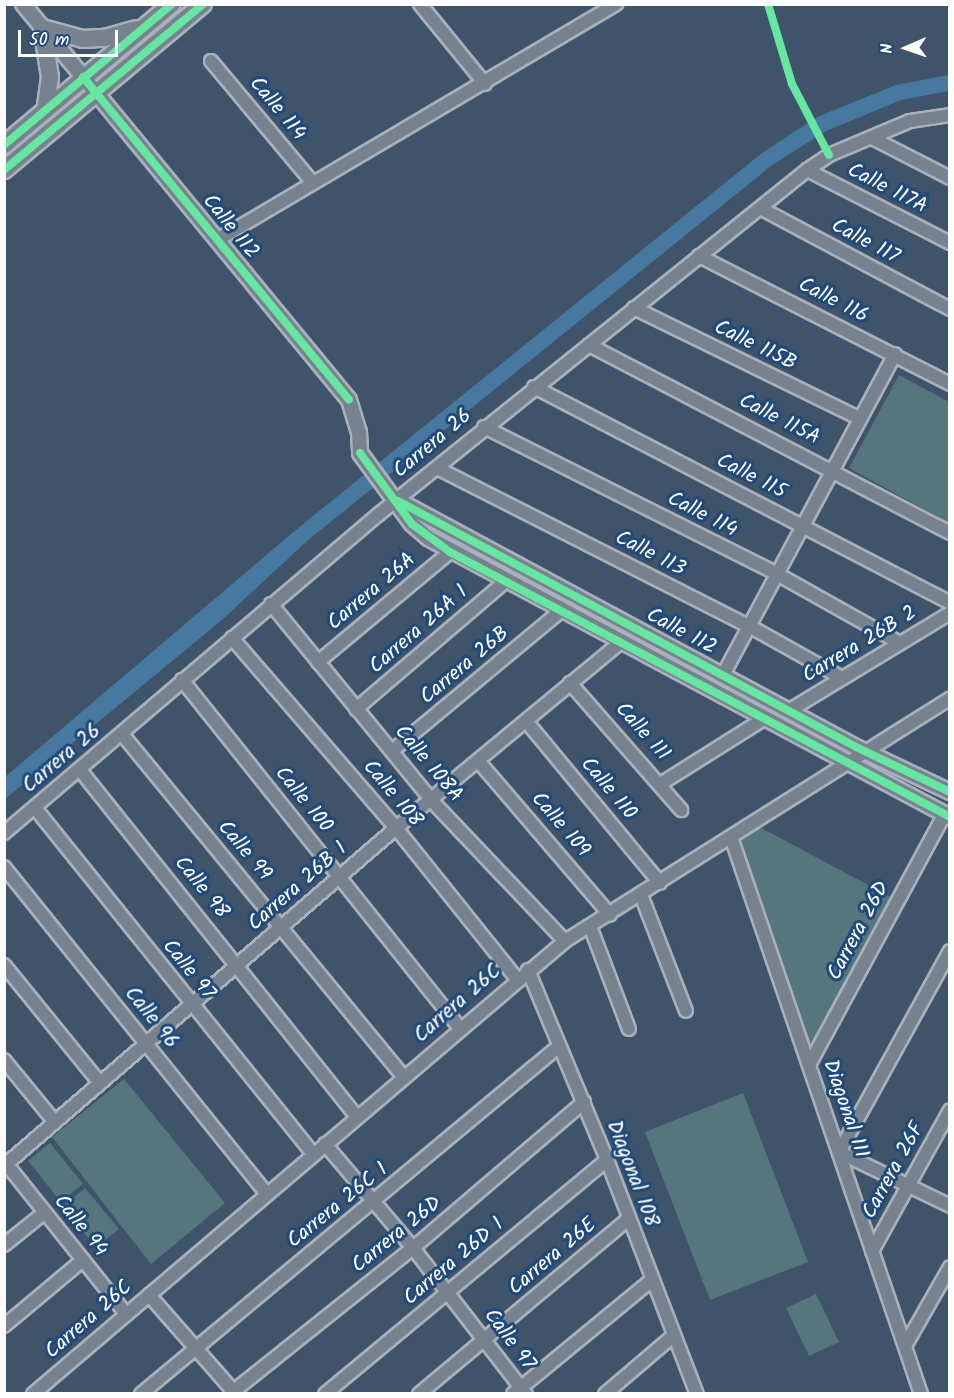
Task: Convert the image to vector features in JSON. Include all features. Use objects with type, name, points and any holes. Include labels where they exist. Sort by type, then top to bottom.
[{"type":"main road","points":[[4,145],[172,4]]},
{"type":"main road","points":[[4,170],[203,4]]},
{"type":"main road","points":[[45,111],[50,77],[42,28],[83,39],[105,38],[147,23]]},
{"type":"street","name":"Calle 112","points":[[23,4],[350,400],[359,432],[360,453],[412,524],[450,552],[507,580],[762,720],[947,816]]},
{"type":"street","points":[[420,4],[484,84]]},
{"type":"street","points":[[217,240],[484,84],[610,6]]},
{"type":"street","name":"Calle 114","points":[[211,61],[313,183]]},
{"type":"street","name":"Carrera 26","points":[[4,833],[122,734],[393,496],[437,468],[484,427],[699,256],[762,209],[807,170],[830,155],[910,121],[950,115]]},
{"type":"street","points":[[872,138],[950,178]]},
{"type":"street","name":"Calle 117A","points":[[807,170],[950,243]]},
{"type":"street","name":"Calle 117","points":[[762,209],[950,309]]},
{"type":"street","name":"Calle 116","points":[[699,256],[950,384]]},
{"type":"street","name":"Calle 115B","points":[[634,308],[859,418]]},
{"type":"street","name":"Calle 115A","points":[[589,345],[832,469],[950,533]]},
{"type":"street","points":[[723,675],[895,354]]},
{"type":"street","name":"Calle 115","points":[[534,387],[950,603]]},
{"type":"street","name":"Calle 114","points":[[484,427],[777,574],[900,643]]},
{"type":"street","name":"Calle 113","points":[[437,468],[749,626],[842,678]]},
{"type":"street","name":"Calle 112","points":[[393,496],[866,752],[950,792]]},
{"type":"street","name":"Carrera 26A","points":[[318,662],[450,552]]},
{"type":"street","name":"Carrera 26A 1","points":[[356,709],[507,580]]},
{"type":"street","name":"Calle 108A","points":[[271,604],[432,801],[565,941]]},
{"type":"street","name":"Carrera 26B","points":[[392,751],[562,610]]},
{"type":"street","name":"Carrera 26B 2","points":[[790,710],[950,613]]},
{"type":"street","name":"Calle 108","points":[[232,638],[396,828],[517,979]]},
{"type":"street","name":"Carrera 26B 1","points":[[5,1164],[396,828],[432,801],[621,642]]},
{"type":"street","name":"Calle 100","points":[[182,680],[460,1028]]},
{"type":"street","name":"Calle 111","points":[[570,683],[662,783],[681,810]]},
{"type":"street","name":"Carrera 26C","points":[[33,1394],[517,979],[565,941],[610,915],[950,699]]},
{"type":"street","points":[[662,783],[762,720]]},
{"type":"street","name":"Calle 110","points":[[526,721],[660,883]]},
{"type":"street","name":"Calle 99","points":[[122,734],[404,1077]]},
{"type":"street","name":"Calle 109","points":[[479,762],[610,915]]},
{"type":"street","name":"Calle 98","points":[[80,770],[238,964],[357,1117]]},
{"type":"street","name":"Calle 97","points":[[34,808],[190,1005],[313,1154]]},
{"type":"street","name":"Carrera 26D","points":[[809,1065],[947,816]]},
{"type":"street","name":"Diagonal 111","points":[[731,837],[921,1394]]},
{"type":"street","name":"Calle 96","points":[[4,867],[267,1194]]},
{"type":"street","points":[[641,895],[686,1011]]},
{"type":"street","points":[[590,926],[629,1029]]},
{"type":"street","points":[[950,951],[839,1152],[950,1206]]},
{"type":"street","points":[[4,965],[100,1083]]},
{"type":"street","name":"Diagonal 108","points":[[528,970],[558,1047],[584,1102],[696,1393]]},
{"type":"street","name":"Carrera 26C 1","points":[[141,1394],[373,1205],[558,1047]]},
{"type":"street","points":[[4,1060],[54,1121]]},
{"type":"street","name":"Carrera 26D","points":[[233,1393],[413,1248],[584,1102]]},
{"type":"street","name":"Carrera 26F","points":[[872,1251],[950,1110]]},
{"type":"street","name":"Calle 97","points":[[325,1144],[373,1205],[413,1248],[449,1293],[520,1391]]},
{"type":"street","name":"Carrera 26D 1","points":[[325,1394],[607,1160]]},
{"type":"street","name":"Calle 94","points":[[5,1164],[126,1314]]},
{"type":"street","points":[[4,1245],[44,1213]]},
{"type":"street","name":"Carrera 26E","points":[[420,1394],[628,1219]]},
{"type":"street","points":[[4,1326],[83,1260]]},
{"type":"street","points":[[905,1346],[950,1267]]},
{"type":"street","points":[[520,1391],[652,1280]]},
{"type":"street","points":[[149,1295],[196,1347],[233,1393]]},
{"type":"street","points":[[605,1394],[673,1336]]},
{"type":"green space","points":[[899,375],[949,402],[949,523],[849,468]]},
{"type":"green space","points":[[754,824],[898,901],[809,1065],[731,837]]},
{"type":"green space","points":[[124,1079],[225,1203],[151,1264],[52,1137]]},
{"type":"green space","points":[[743,1093],[808,1262],[710,1300],[645,1132]]},
{"type":"green space","points":[[50,1143],[83,1184],[61,1202],[28,1161]]},
{"type":"green space","points":[[85,1188],[119,1229],[96,1247],[62,1207]]},
{"type":"green space","points":[[816,1294],[839,1342],[809,1356],[786,1308]]},
{"type":"water","points":[[949,75],[949,91],[901,100],[824,132],[771,166],[307,541],[223,619],[5,799],[5,777],[297,529],[762,153],[817,117],[896,85]]},
{"type":"cycle path","points":[[4,145],[172,4]]},
{"type":"cycle path","points":[[4,170],[203,4]]},
{"type":"cycle path","points":[[768,4],[792,84],[829,155]]},
{"type":"cycle path","points":[[83,77],[349,400]]},
{"type":"cycle path","points":[[360,453],[412,524],[450,552],[950,817]]},
{"type":"cycle path","points":[[398,501],[856,747],[950,792]]}]
